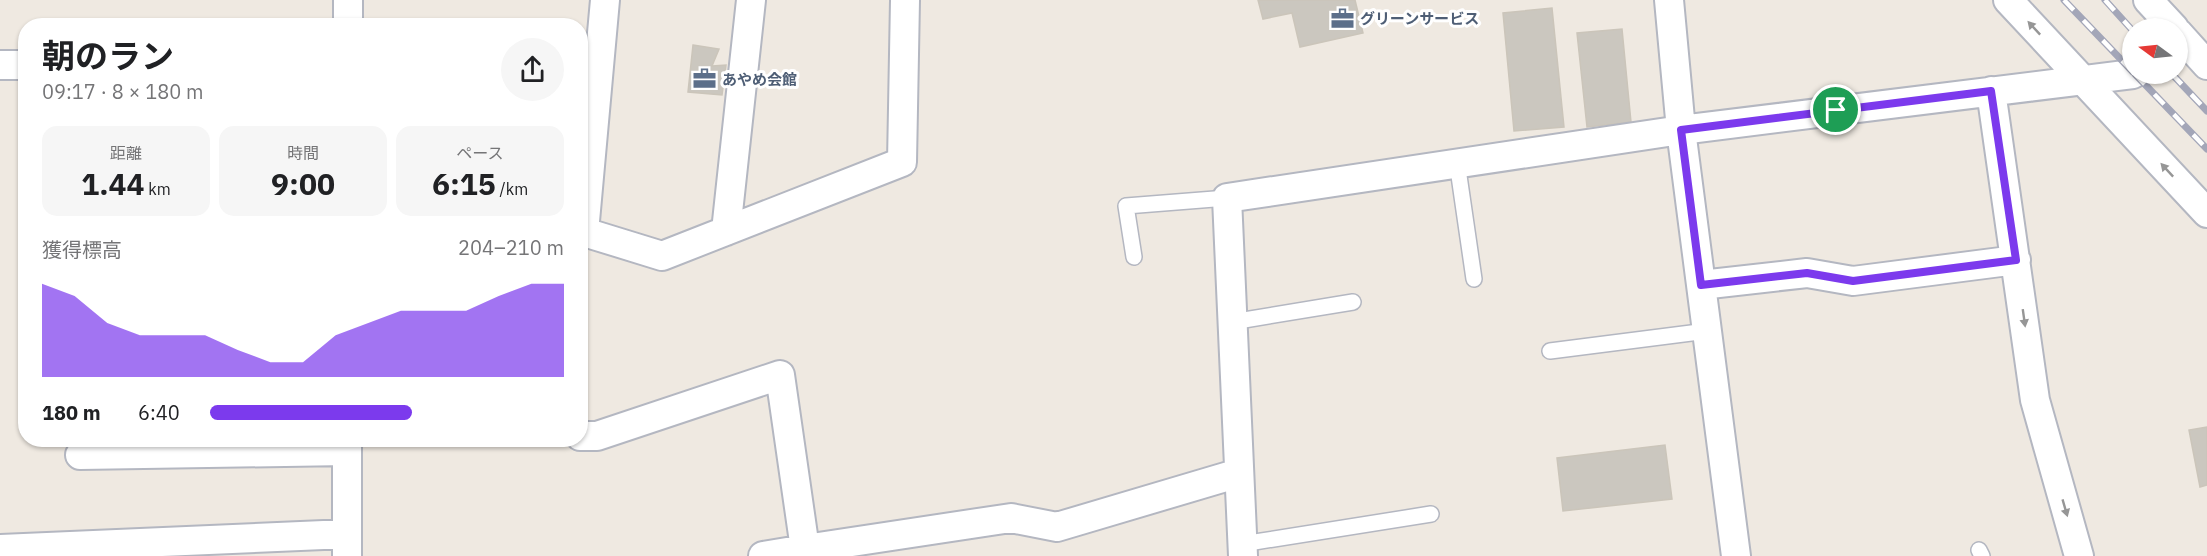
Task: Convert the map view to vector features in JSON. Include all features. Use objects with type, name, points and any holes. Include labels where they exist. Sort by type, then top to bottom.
[{"type":"street","points":[[348,0],[348,18]]},
{"type":"street","points":[[588,188],[605,0]]},
{"type":"street","points":[[726,231],[751,0]]},
{"type":"street","points":[[588,233],[662,256],[902,162],[906,0]]},
{"type":"street","points":[[1669,0],[1681,130],[1736,556]]},
{"type":"street","points":[[2007,0],[2207,213]]},
{"type":"street","points":[[2148,0],[2165,18]]},
{"type":"street","points":[[2188,44],[2207,65]]},
{"type":"street","points":[[0,65],[18,65]]},
{"type":"street","points":[[2188,67],[2207,65]]},
{"type":"street","points":[[1243,550],[1227,198],[1681,130],[2122,75]]},
{"type":"street","points":[[1991,91],[2035,400],[2079,556]]},
{"type":"street","points":[[1701,285],[1807,273],[1853,281],[2016,260]]},
{"type":"street","points":[[588,436],[597,436],[780,375],[806,549]]},
{"type":"street","points":[[80,455],[294,447]]},
{"type":"street","points":[[0,549],[347,545],[347,447]]},
{"type":"street","points":[[763,556],[1011,518],[1057,527],[1239,472]]},
{"type":"lane","points":[[1457,162],[1474,279]]},
{"type":"lane","points":[[1134,257],[1126,206],[1227,198]]},
{"type":"lane","points":[[1232,322],[1353,302]]},
{"type":"lane","points":[[1550,351],[1707,332]]},
{"type":"lane","points":[[1243,550],[1431,514]]},
{"type":"building","points":[[1258,0],[1355,0],[1363,33],[1300,47],[1292,13],[1263,19]]},
{"type":"building","points":[[1552,8],[1564,127],[1514,131],[1503,13]]},
{"type":"building","points":[[1622,29],[1631,122],[1587,127],[1577,33]]},
{"type":"building","points":[[693,45],[719,49],[712,66],[726,65],[722,95],[688,92]]},
{"type":"building","points":[[2207,427],[2207,485],[2200,487],[2189,430]]},
{"type":"building","points":[[1665,445],[1672,499],[1563,511],[1557,458]]},
{"type":"railway","points":[[2064,0],[2122,61]]},
{"type":"railway","points":[[2105,0],[2122,19]]},
{"type":"railway","points":[[2145,84],[2207,149]]},
{"type":"railway","points":[[2181,84],[2207,111]]},
{"type":"place","name":"グリーンサービス","points":[[1342,18]]},
{"type":"place","name":"あやめ会館","points":[[704,79]]},
{"type":"route","points":[[1991,91],[2016,260],[1853,281],[1807,273],[1701,285],[1681,130],[1836,110],[1991,91]]}]
